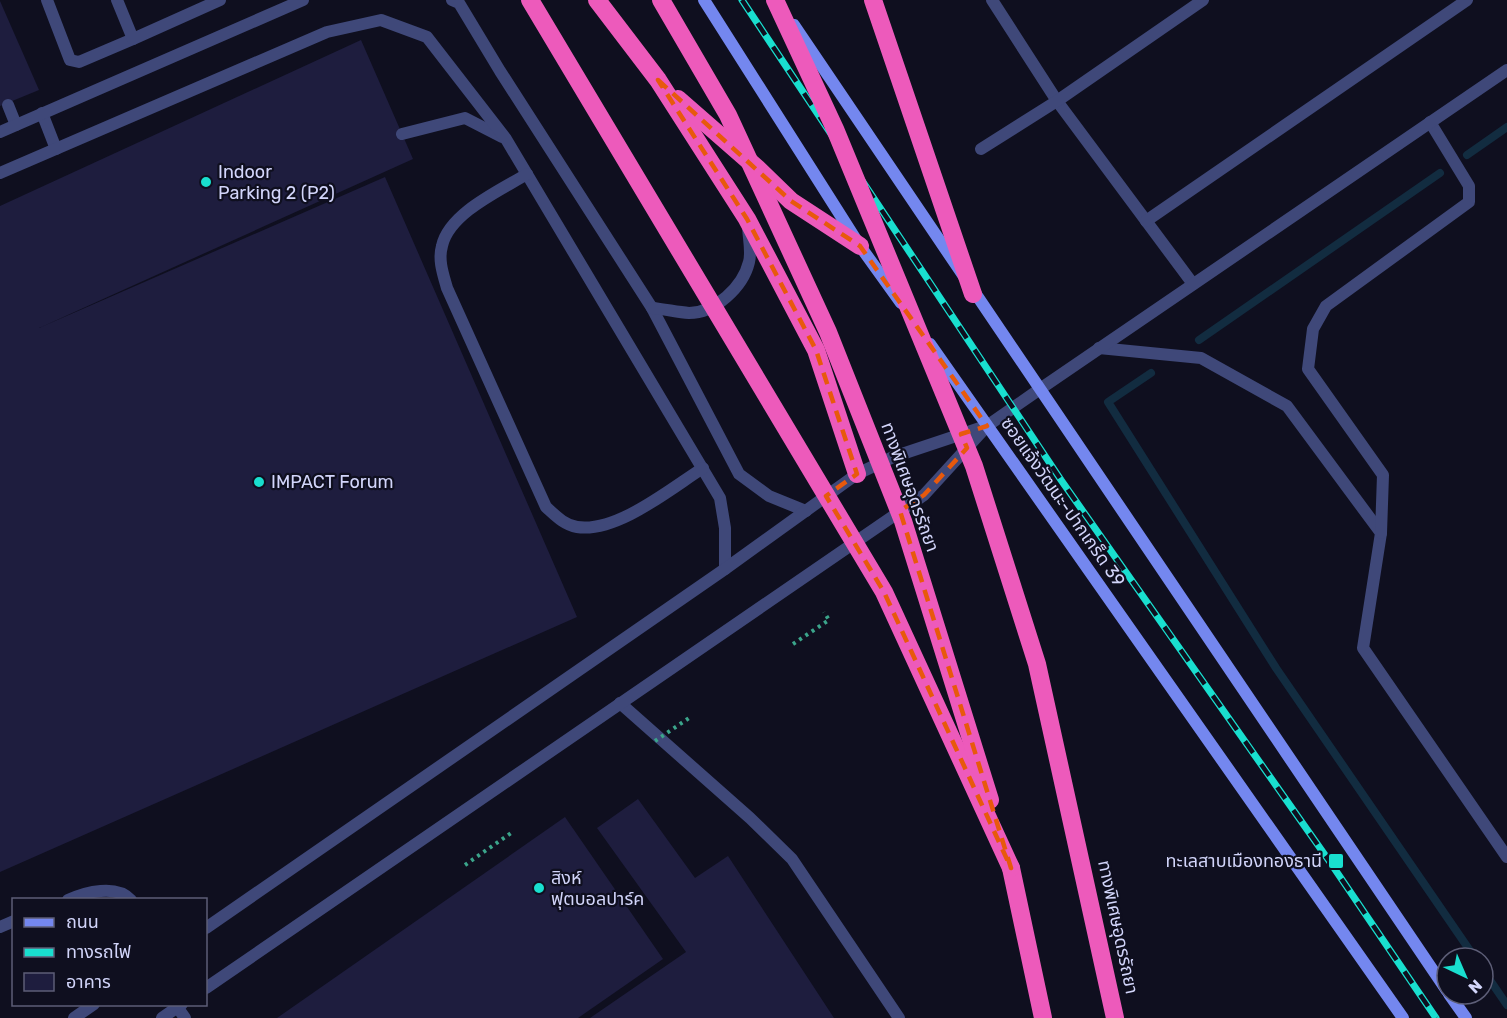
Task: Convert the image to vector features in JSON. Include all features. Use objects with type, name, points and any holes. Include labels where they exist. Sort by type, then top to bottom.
[{"type":"highway","points":[[530,0],[884,592],[1011,868]]},
{"type":"highway","points":[[597,0],[658,80],[747,219],[816,350],[857,474]]},
{"type":"highway","name":"ทางพิเศษอุดรรัถยา","points":[[661,0],[728,115],[832,343],[903,521],[1011,868],[1043,1018]]},
{"type":"highway","name":"ทางพิเศษอุดรรัถยา","points":[[776,0],[835,129],[974,466],[1037,664],[1116,1018]]},
{"type":"highway","points":[[873,0],[973,294]]},
{"type":"highway","points":[[658,80],[791,201],[860,246]]},
{"type":"main road","name":"ซอยแจ้งวัฒนะ-ปากเกร็ด 39","points":[[704,0],[860,246],[1403,1018]]},
{"type":"main road","points":[[776,0],[1435,973]]},
{"type":"street","points":[[47,0],[70,60],[79,62],[220,0]]},
{"type":"street","points":[[117,0],[133,39]]},
{"type":"street","points":[[0,132],[303,0]]},
{"type":"street","points":[[992,0],[1057,101],[1193,284]]},
{"type":"street","points":[[981,149],[1057,101],[1203,0]]},
{"type":"street","points":[[1146,221],[1467,0]]},
{"type":"street","points":[[456,1],[652,308],[739,474],[769,496],[806,511]]},
{"type":"street","points":[[0,173],[327,32],[381,20],[427,37],[506,139],[720,498],[723,512],[725,569]]},
{"type":"street","points":[[207,987],[924,495],[987,426],[1507,70]]},
{"type":"street","points":[[8,105],[16,124]]},
{"type":"street","points":[[42,113],[56,149]]},
{"type":"street","points":[[402,134],[465,118],[506,139]]},
{"type":"street","points":[[1430,122],[1469,186],[1469,202],[1326,306],[1313,329],[1308,369],[1383,475],[1381,533],[1363,648],[1507,857]]},
{"type":"street","points":[[527,174],[473,207],[448,230],[442,243],[441,263],[447,288],[546,507],[561,520],[577,527],[603,526],[628,515],[703,468]]},
{"type":"street","points":[[652,308],[691,313],[714,306],[729,294],[742,278],[749,261],[747,219]]},
{"type":"street","points":[[1099,348],[1201,358],[1287,406],[1381,533]]},
{"type":"street","points":[[207,927],[725,569],[857,474],[893,457],[987,426]]},
{"type":"street","points":[[620,703],[741,810],[792,860],[899,1018]]},
{"type":"street","points":[[76,898],[107,890],[126,894],[129,898]]},
{"type":"street","points":[[74,1018],[92,1006]]},
{"type":"street","points":[[162,1018],[180,1009]]},
{"type":"path","points":[[794,644],[829,620],[824,612]]},
{"type":"path","points":[[655,741],[692,716]]},
{"type":"path","points":[[465,865],[511,833]]},
{"type":"highlighted area","points":[[658,80],[791,201],[860,246],[987,426],[961,434],[967,448],[924,495],[900,511],[1011,868],[884,592],[826,496],[857,474],[816,350],[747,219]]},
{"type":"building","points":[[0,1],[39,90],[0,106]]},
{"type":"building","name":"IMPACT Forum","points":[[361,40],[413,159],[39,328],[385,177],[577,617],[0,872],[0,206]]},
{"type":"building","points":[[638,799],[695,878],[728,856],[834,1018],[590,1018],[686,952],[597,828]]},
{"type":"building","name":"สิงห์ ฟุตบอลปาร์ค","points":[[565,817],[663,959],[578,1018],[277,1018]]},
{"type":"waterway","points":[[1467,155],[1507,127]]},
{"type":"waterway","points":[[1199,340],[1440,173]]},
{"type":"waterway","points":[[1151,373],[1108,402],[1276,668],[1467,946]]},
{"type":"waterway","points":[[1495,988],[1507,1005]]},
{"type":"railway","points":[[742,0],[1061,480],[1332,865],[1436,1018]]},
{"type":"place","name":"Indoor Parking 2 (P2)","points":[[206,182]]},
{"type":"place","name":"IMPACT Forum","points":[[259,482]]},
{"type":"place","name":"ทะเลสาบเมืองทองธานี","points":[[1336,861]]},
{"type":"place","name":"สิงห์ ฟุตบอลปาร์ค","points":[[539,888]]}]
